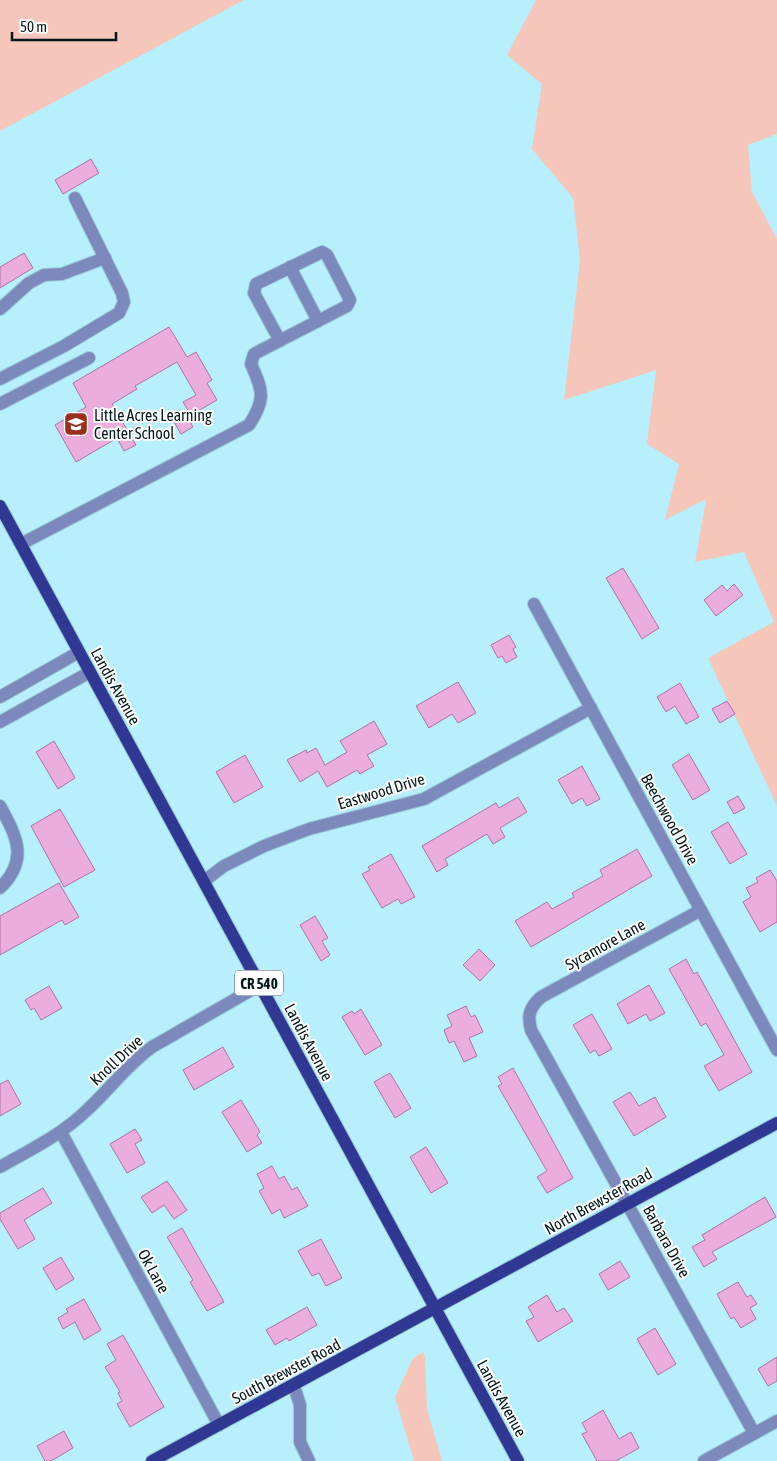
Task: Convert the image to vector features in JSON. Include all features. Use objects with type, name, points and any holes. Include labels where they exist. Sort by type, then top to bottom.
[{"type":"main road","name":"Landis Avenue","points":[[0,506],[518,1461]]},
{"type":"main road","name":"North Brewster Road","points":[[435,1309],[777,1123]]},
{"type":"main road","name":"South Brewster Road","points":[[152,1461],[435,1309]]},
{"type":"street","points":[[0,379],[64,346],[119,313],[124,302],[122,293],[75,198]]},
{"type":"street","points":[[21,544],[249,425],[262,400],[261,388],[251,364],[254,354],[280,341],[318,322],[347,306],[350,300],[327,254],[322,252],[256,284],[254,292],[280,341]]},
{"type":"street","points":[[0,309],[29,283],[44,275],[62,274],[105,258]]},
{"type":"street","points":[[290,267],[318,322]]},
{"type":"street","points":[[0,404],[89,358]]},
{"type":"street","name":"Beechwood Drive","points":[[534,604],[777,1050]]},
{"type":"street","points":[[0,697],[79,652]]},
{"type":"street","points":[[0,722],[90,672]]},
{"type":"street","name":"Eastwood Drive","points":[[204,881],[224,866],[264,846],[310,829],[424,798],[591,708]]},
{"type":"street","points":[[0,806],[12,828],[19,857],[10,879],[0,888]]},
{"type":"street","name":"Sycamore Lane","points":[[530,1010],[541,997],[701,910]]},
{"type":"street","name":"Knoll Drive","points":[[0,1167],[61,1132],[86,1111],[137,1058],[169,1036],[260,985]]},
{"type":"street","name":"Barbara Drive","points":[[530,1010],[528,1020],[531,1030],[754,1434]]},
{"type":"street","name":"Ok Lane","points":[[61,1132],[219,1425]]},
{"type":"street","points":[[294,1386],[300,1405],[300,1442],[309,1461]]},
{"type":"street","points":[[704,1461],[777,1421]]},
{"type":"shaded area","points":[[0,0],[244,0],[0,131]]},
{"type":"shaded area","points":[[536,0],[777,0],[777,134],[748,145],[752,192],[777,239],[777,806],[708,658],[774,622],[744,552],[695,562],[706,499],[665,520],[679,464],[647,444],[656,370],[564,400],[580,260],[573,198],[532,149],[542,84],[507,55]]},
{"type":"shaded area","points":[[423,1352],[425,1357],[427,1409],[442,1461],[414,1461],[395,1397],[413,1358]]},
{"type":"building","points":[[91,159],[99,173],[63,194],[55,180]]},
{"type":"building","points":[[24,253],[33,268],[0,288],[0,267]]},
{"type":"building","points":[[169,327],[187,357],[196,352],[212,380],[207,383],[217,400],[191,415],[183,402],[196,395],[177,362],[135,386],[137,389],[112,404],[136,445],[124,451],[117,438],[76,462],[55,425],[86,407],[73,383]]},
{"type":"building","points":[[185,413],[193,427],[181,434],[173,420]]},
{"type":"building","points":[[623,568],[659,628],[642,639],[606,578]]},
{"type":"building","points":[[734,584],[743,595],[716,616],[704,600],[722,585],[727,591]]},
{"type":"building","points":[[509,635],[516,647],[513,649],[517,657],[506,663],[502,656],[498,658],[491,645]]},
{"type":"building","points":[[458,682],[476,713],[458,723],[452,714],[429,728],[416,706]]},
{"type":"building","points":[[680,683],[699,717],[686,724],[675,706],[666,712],[657,697]]},
{"type":"building","points":[[727,701],[735,714],[720,723],[712,709]]},
{"type":"building","points":[[374,721],[387,744],[367,755],[374,766],[360,774],[357,770],[327,787],[318,771],[300,782],[287,760],[306,750],[307,753],[316,748],[325,765],[347,752],[340,741]]},
{"type":"building","points":[[54,741],[75,778],[58,789],[36,752]]},
{"type":"building","points":[[689,754],[710,790],[693,800],[672,765]]},
{"type":"building","points":[[245,755],[263,787],[234,803],[216,772]]},
{"type":"building","points":[[582,766],[600,799],[587,806],[582,798],[572,804],[558,780]]},
{"type":"building","points":[[738,796],[745,808],[734,814],[727,802]]},
{"type":"building","points":[[518,797],[527,812],[500,828],[505,837],[493,844],[487,834],[445,859],[448,865],[437,872],[422,846],[496,803],[499,808]]},
{"type":"building","points":[[60,809],[95,870],[64,887],[31,826]]},
{"type":"building","points":[[728,822],[747,854],[730,864],[711,832]]},
{"type":"building","points":[[637,849],[652,876],[531,947],[515,921],[547,902],[552,909],[574,897],[572,893],[603,876],[600,870]]},
{"type":"building","points":[[391,854],[415,897],[401,904],[398,899],[382,908],[362,874],[370,870],[368,867]]},
{"type":"building","points":[[770,870],[777,881],[777,922],[760,932],[743,902],[751,897],[746,888],[758,882],[756,878]]},
{"type":"building","points":[[59,883],[79,917],[65,925],[62,920],[0,955],[0,916]]},
{"type":"building","points":[[315,916],[328,938],[322,941],[330,955],[321,961],[300,925]]},
{"type":"building","points":[[479,949],[495,965],[480,981],[463,965]]},
{"type":"building","points":[[686,959],[694,974],[697,972],[752,1072],[719,1091],[704,1066],[724,1055],[706,1023],[701,1026],[669,969]]},
{"type":"building","points":[[649,985],[665,1013],[650,1021],[646,1014],[628,1024],[617,1004]]},
{"type":"building","points":[[49,986],[62,1008],[41,1020],[34,1008],[31,1010],[25,1000]]},
{"type":"building","points":[[466,1006],[471,1017],[475,1015],[483,1032],[469,1038],[477,1056],[464,1062],[454,1041],[449,1043],[444,1030],[452,1026],[447,1015]]},
{"type":"building","points":[[361,1009],[382,1045],[365,1055],[342,1017],[352,1011],[354,1014]]},
{"type":"building","points":[[592,1014],[612,1049],[599,1056],[595,1050],[590,1053],[573,1025]]},
{"type":"building","points":[[223,1047],[234,1067],[194,1090],[183,1070]]},
{"type":"building","points":[[513,1068],[573,1178],[547,1193],[537,1177],[547,1171],[498,1086],[502,1084],[498,1077]]},
{"type":"building","points":[[390,1073],[411,1108],[395,1118],[374,1082]]},
{"type":"building","points":[[8,1080],[21,1104],[0,1116],[0,1084]]},
{"type":"building","points":[[630,1092],[639,1106],[655,1097],[666,1117],[634,1136],[613,1102]]},
{"type":"building","points":[[241,1100],[260,1132],[257,1135],[262,1143],[247,1152],[222,1112]]},
{"type":"building","points":[[135,1129],[142,1140],[135,1144],[145,1163],[127,1173],[110,1144]]},
{"type":"building","points":[[426,1147],[448,1183],[431,1193],[410,1157]]},
{"type":"building","points":[[272,1166],[279,1179],[284,1176],[292,1190],[297,1187],[308,1206],[284,1218],[280,1209],[272,1214],[259,1191],[264,1188],[257,1174]]},
{"type":"building","points":[[167,1181],[187,1210],[174,1219],[164,1205],[152,1213],[141,1197]]},
{"type":"building","points":[[43,1188],[52,1203],[24,1220],[35,1239],[18,1249],[0,1219],[0,1213]]},
{"type":"building","points":[[765,1197],[776,1217],[712,1252],[717,1259],[704,1267],[692,1247],[705,1240],[702,1235]]},
{"type":"building","points":[[182,1228],[224,1302],[207,1311],[190,1282],[193,1280],[167,1237]]},
{"type":"building","points":[[321,1239],[342,1278],[326,1286],[319,1273],[312,1276],[298,1251]]},
{"type":"building","points":[[61,1257],[74,1279],[56,1290],[43,1268]]},
{"type":"building","points":[[620,1261],[630,1277],[608,1290],[599,1274]]},
{"type":"building","points":[[738,1282],[747,1297],[751,1295],[757,1304],[750,1308],[756,1319],[741,1328],[734,1317],[731,1319],[717,1294]]},
{"type":"building","points":[[547,1295],[557,1312],[564,1308],[573,1321],[538,1342],[526,1321],[534,1317],[528,1307]]},
{"type":"building","points":[[84,1299],[101,1330],[84,1340],[75,1322],[63,1329],[58,1318],[68,1312],[66,1309]]},
{"type":"building","points":[[307,1307],[317,1325],[289,1341],[287,1338],[275,1345],[266,1330]]},
{"type":"building","points":[[655,1328],[676,1364],[658,1375],[637,1339]]},
{"type":"building","points":[[123,1335],[164,1407],[130,1427],[117,1404],[122,1401],[118,1393],[120,1392],[105,1367],[116,1360],[107,1344]]},
{"type":"building","points":[[777,1357],[777,1381],[768,1386],[758,1369]]},
{"type":"building","points":[[603,1410],[619,1439],[631,1432],[639,1448],[616,1461],[597,1461],[582,1434],[587,1432],[582,1423]]},
{"type":"building","points":[[64,1431],[73,1448],[51,1461],[45,1461],[37,1446]]},
{"type":"place","name":"Little Acres Learning Center School","points":[[76,424]]}]
